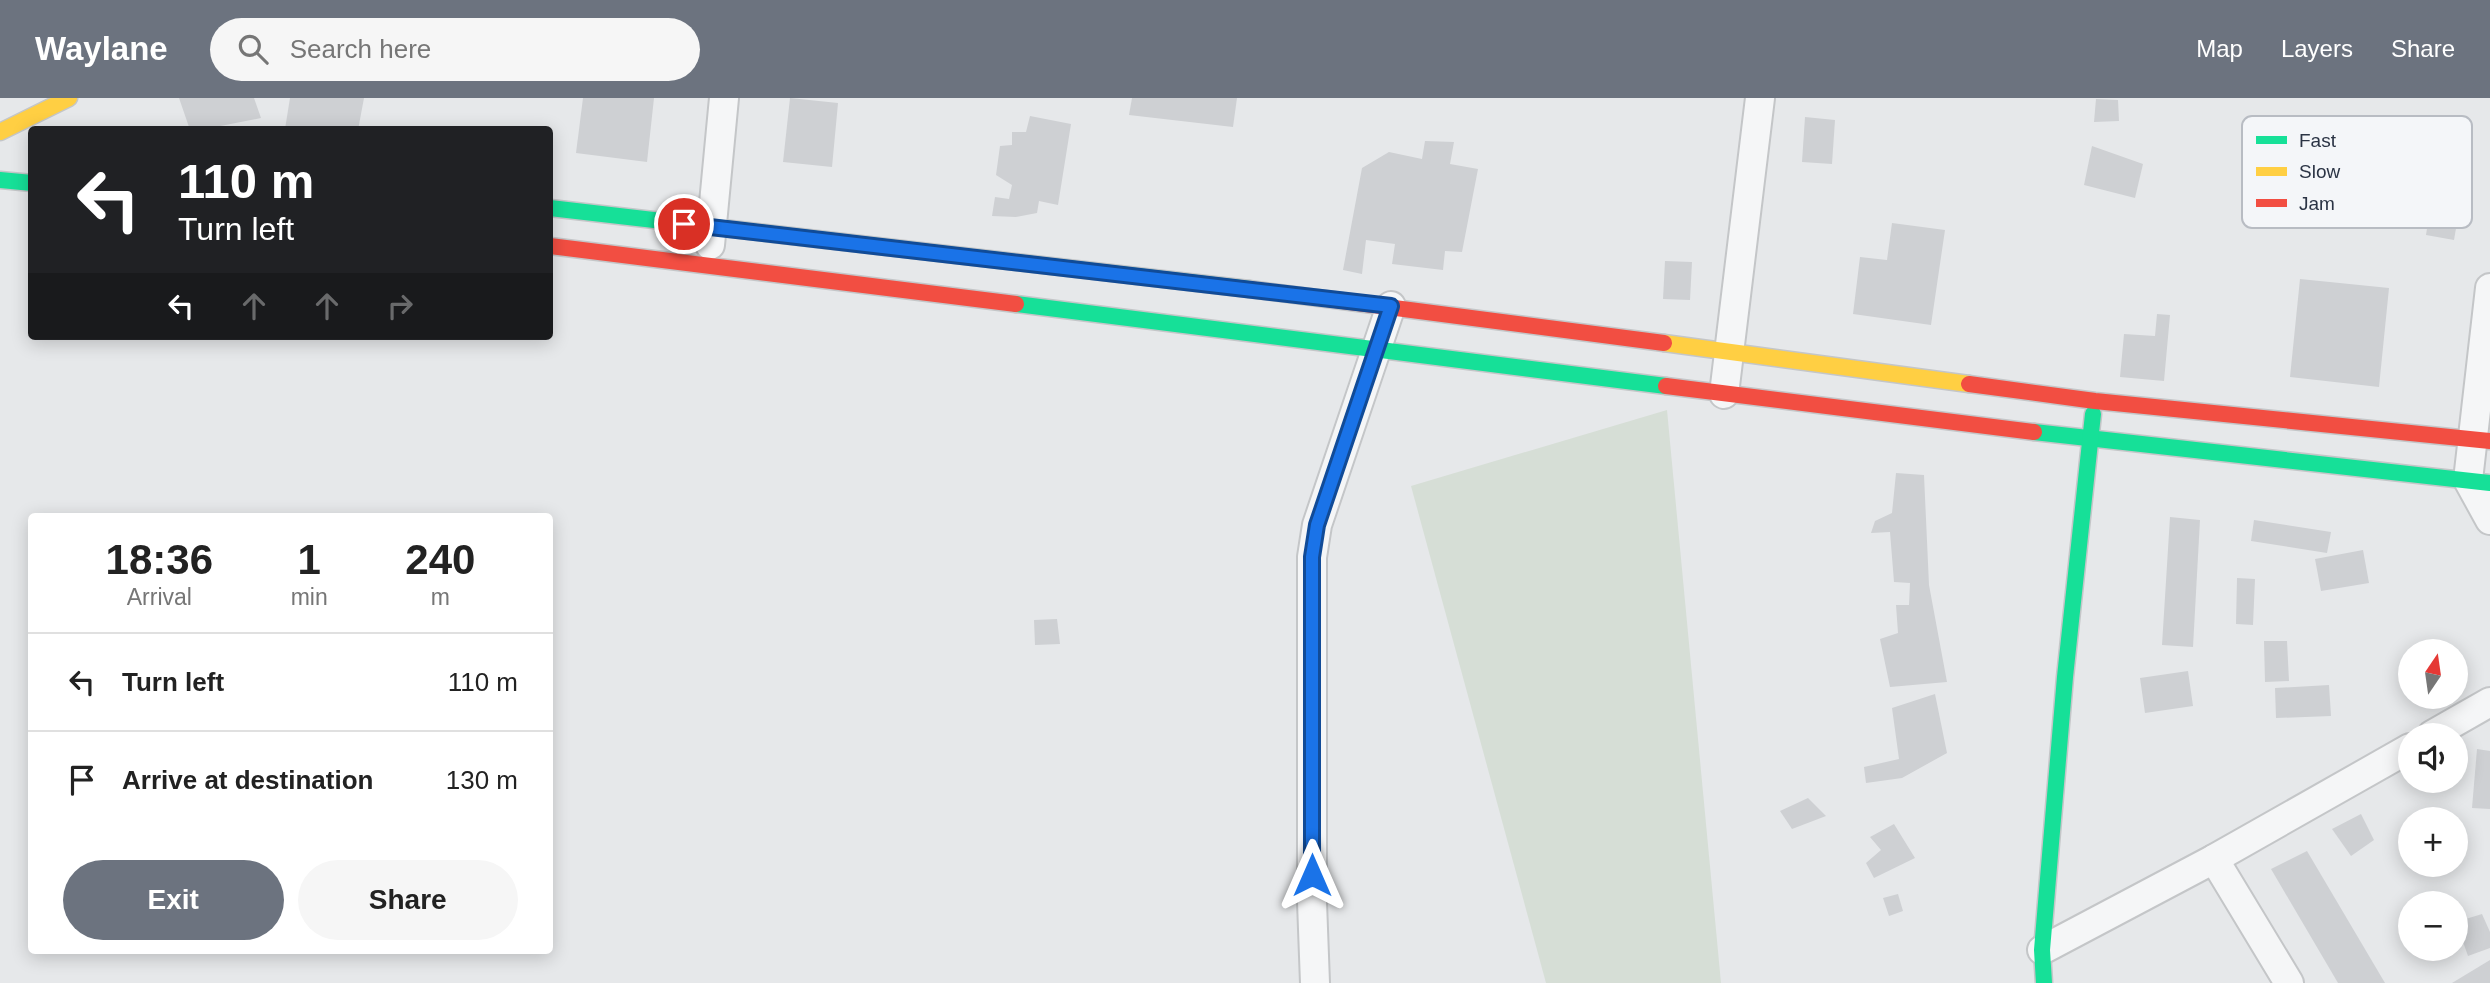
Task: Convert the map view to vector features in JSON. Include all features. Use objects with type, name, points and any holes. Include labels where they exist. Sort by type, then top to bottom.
[{"type":"street","points":[[4,140],[69,98]]},
{"type":"street","points":[[708,265],[724,98]]},
{"type":"street","points":[[1724,394],[1759,98]]},
{"type":"street","points":[[0,180],[28,183]]},
{"type":"street","points":[[553,208],[1391,306],[2095,401],[2481,440]]},
{"type":"street","points":[[553,246],[2090,439],[2479,482]]},
{"type":"street","points":[[2490,288],[2479,482],[2490,520]]},
{"type":"street","points":[[1315,983],[1312,902],[1312,557],[1317,525],[1391,306]]},
{"type":"street","points":[[2044,983],[2042,950],[2065,677],[2095,401]]},
{"type":"street","points":[[2453,723],[2490,702]]},
{"type":"street","points":[[2042,950],[2214,859],[2398,755]]},
{"type":"street","points":[[2214,859],[2288,983]]},
{"type":"shaded area","points":[[1667,410],[1721,983],[1546,983],[1411,486]]},
{"type":"building","points":[[179,98],[254,98],[261,118],[220,126],[189,126]]},
{"type":"building","points":[[290,98],[364,98],[359,126],[285,126]]},
{"type":"building","points":[[583,98],[654,98],[647,162],[576,153]]},
{"type":"building","points":[[790,98],[838,103],[832,167],[783,162]]},
{"type":"building","points":[[1132,98],[1237,98],[1233,127],[1129,115]]},
{"type":"building","points":[[2096,99],[2118,100],[2119,121],[2094,122]]},
{"type":"building","points":[[1030,116],[1071,124],[1058,205],[1039,201],[1037,213],[1016,217],[992,216],[995,197],[1009,199],[1012,185],[996,175],[1000,146],[1012,145],[1012,132],[1026,132]]},
{"type":"building","points":[[1805,117],[1835,120],[1832,164],[1802,162]]},
{"type":"building","points":[[1425,141],[1454,142],[1450,164],[1478,169],[1462,252],[1445,251],[1443,270],[1392,264],[1395,244],[1366,240],[1362,274],[1343,270],[1362,168],[1389,152],[1422,159]]},
{"type":"building","points":[[2092,146],[2143,164],[2135,198],[2084,185]]},
{"type":"building","points":[[1892,223],[1945,230],[1931,325],[1853,314],[1860,257],[1887,260]]},
{"type":"building","points":[[2427,228],[2456,228],[2454,240],[2426,235]]},
{"type":"building","points":[[1665,261],[1692,262],[1690,300],[1663,299]]},
{"type":"building","points":[[2300,279],[2389,288],[2379,387],[2290,377]]},
{"type":"building","points":[[2157,314],[2170,315],[2164,381],[2120,377],[2124,334],[2155,336]]},
{"type":"building","points":[[1896,473],[1924,475],[1929,585],[1947,682],[1890,687],[1880,639],[1898,633],[1896,605],[1909,605],[1910,583],[1894,582],[1890,532],[1871,533],[1875,521],[1892,513]]},
{"type":"building","points":[[2170,517],[2200,520],[2193,647],[2162,645]]},
{"type":"building","points":[[2254,520],[2331,532],[2327,553],[2251,541]]},
{"type":"building","points":[[2363,550],[2369,583],[2321,591],[2315,559]]},
{"type":"building","points":[[2237,578],[2255,579],[2253,625],[2236,624]]},
{"type":"building","points":[[1057,619],[1060,644],[1035,645],[1034,620]]},
{"type":"building","points":[[2264,641],[2287,641],[2289,681],[2265,682]]},
{"type":"building","points":[[2188,671],[2193,706],[2145,713],[2140,678]]},
{"type":"building","points":[[2329,685],[2331,716],[2276,718],[2275,688]]},
{"type":"building","points":[[1935,694],[1947,753],[1902,778],[1866,783],[1864,767],[1899,759],[1892,708]]},
{"type":"building","points":[[2477,749],[2490,751],[2490,809],[2472,808]]},
{"type":"building","points":[[1808,798],[1826,816],[1792,829],[1780,811]]},
{"type":"building","points":[[2361,814],[2374,840],[2351,856],[2332,829]]},
{"type":"building","points":[[1894,824],[1915,858],[1874,878],[1866,863],[1881,850],[1870,837]]},
{"type":"building","points":[[2307,851],[2385,983],[2338,983],[2271,869]]},
{"type":"building","points":[[1898,894],[1903,911],[1889,916],[1883,898]]},
{"type":"building","points":[[2482,914],[2490,932],[2490,948],[2468,956],[2468,918]]},
{"type":"building","points":[[2490,960],[2490,983],[2452,983]]},
{"type":"traffic: fast","points":[[0,180],[28,183]]},
{"type":"traffic: fast","points":[[553,208],[1249,289]]},
{"type":"traffic: fast","points":[[1016,304],[1666,386]]},
{"type":"traffic: fast","points":[[2044,983],[2042,950],[2065,677],[2093,414]]},
{"type":"traffic: fast","points":[[2034,432],[2490,483]]},
{"type":"traffic: slow","points":[[0,132],[69,98]]},
{"type":"traffic: slow","points":[[1664,343],[1969,384]]},
{"type":"traffic: jam","points":[[553,246],[1016,304]]},
{"type":"traffic: jam","points":[[1249,289],[1664,343]]},
{"type":"traffic: jam","points":[[1969,384],[2095,401],[2490,441]]},
{"type":"traffic: jam","points":[[1666,386],[2034,432]]},
{"type":"route","points":[[684,224],[1391,306],[1317,525],[1312,557],[1312,875]]}]
